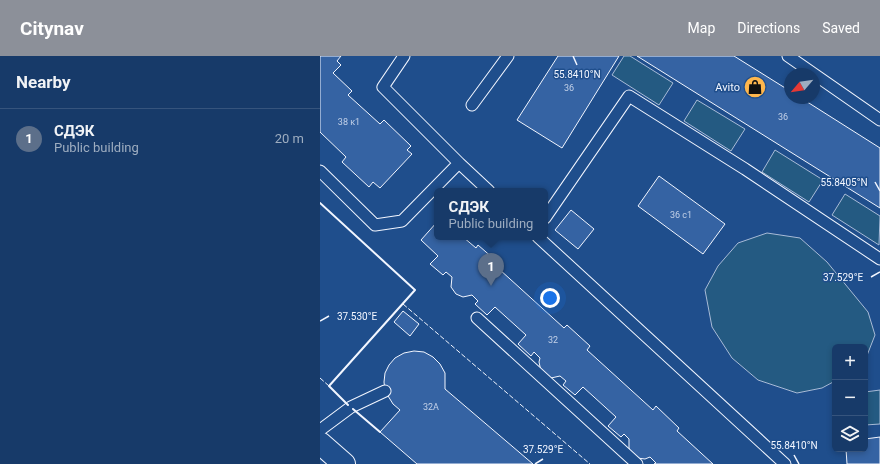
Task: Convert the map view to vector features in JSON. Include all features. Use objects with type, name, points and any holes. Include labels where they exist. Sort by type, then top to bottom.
[{"type":"street","points":[[320,443],[344,464]]},
{"type":"lane","points":[[404,56],[383,87],[486,188]]},
{"type":"lane","points":[[472,105],[508,56]]},
{"type":"lane","points":[[788,56],[880,120]]},
{"type":"lane","points":[[548,214],[629,96],[745,169],[880,258]]},
{"type":"lane","points":[[320,170],[375,226],[402,221],[459,162]]},
{"type":"lane","points":[[541,240],[785,464]]},
{"type":"lane","points":[[477,318],[637,464]]},
{"type":"lane","points":[[320,430],[351,407],[385,391]]},
{"type":"shaded area","points":[[624,56],[630,56],[673,83],[659,105],[612,75]]},
{"type":"shaded area","points":[[697,100],[745,129],[731,151],[684,121]]},
{"type":"shaded area","points":[[775,150],[823,180],[809,202],[762,172]]},
{"type":"shaded area","points":[[845,194],[880,216],[879,245],[832,215]]},
{"type":"shaded area","points":[[767,233],[800,238],[827,262],[868,312],[875,335],[868,353],[868,344],[832,344],[832,383],[822,388],[797,393],[758,380],[732,358],[712,327],[705,290],[718,266],[738,243]]},
{"type":"shaded area","points":[[880,390],[880,424],[868,425],[868,392]]},
{"type":"building","points":[[320,56],[341,56],[337,61],[341,65],[333,73],[352,91],[348,95],[380,124],[384,120],[411,146],[407,150],[412,154],[380,188],[373,182],[369,187],[342,162],[346,157],[320,132]]},
{"type":"building","points":[[558,56],[619,56],[562,148],[517,120]]},
{"type":"building","points":[[637,56],[734,56],[784,87],[784,104],[810,104],[880,148],[880,208]]},
{"type":"building","points":[[659,176],[725,224],[703,254],[638,206]]},
{"type":"building","points":[[571,210],[594,229],[578,249],[555,230]]},
{"type":"building","points":[[434,225],[434,240],[467,240],[476,248],[478,245],[502,266],[499,269],[564,328],[567,325],[590,346],[587,350],[653,410],[656,406],[679,428],[677,431],[713,464],[654,464],[656,463],[650,457],[645,459],[637,458],[630,452],[629,439],[624,434],[621,437],[608,426],[616,417],[583,387],[575,395],[563,385],[566,381],[560,376],[551,378],[547,377],[541,371],[539,362],[540,358],[534,352],[531,356],[518,344],[526,335],[495,307],[487,315],[475,304],[478,301],[472,295],[463,297],[456,294],[451,287],[452,277],[446,272],[443,275],[430,264],[438,256],[421,240]]},
{"type":"building","points":[[403,311],[419,324],[410,336],[394,322]]},
{"type":"building","points":[[414,351],[424,352],[433,357],[440,364],[445,373],[445,389],[533,464],[417,464],[380,432],[400,410],[393,404],[385,391],[385,373],[395,358],[404,353]]},
{"type":"building","points":[[880,437],[880,464],[847,464],[846,452],[868,452],[868,439]]},
{"type":"fence","points":[[403,304],[590,464]]},
{"type":"fence","points":[[320,378],[329,386]]},
{"type":"wall","points":[[320,203],[415,290],[329,386],[348,405]]},
{"type":"wall","points":[[353,409],[380,432]]},
{"type":"place","name":"Avito","points":[[755,87]]},
{"type":"place","name":"СДЭК","points":[[491,286]]}]
